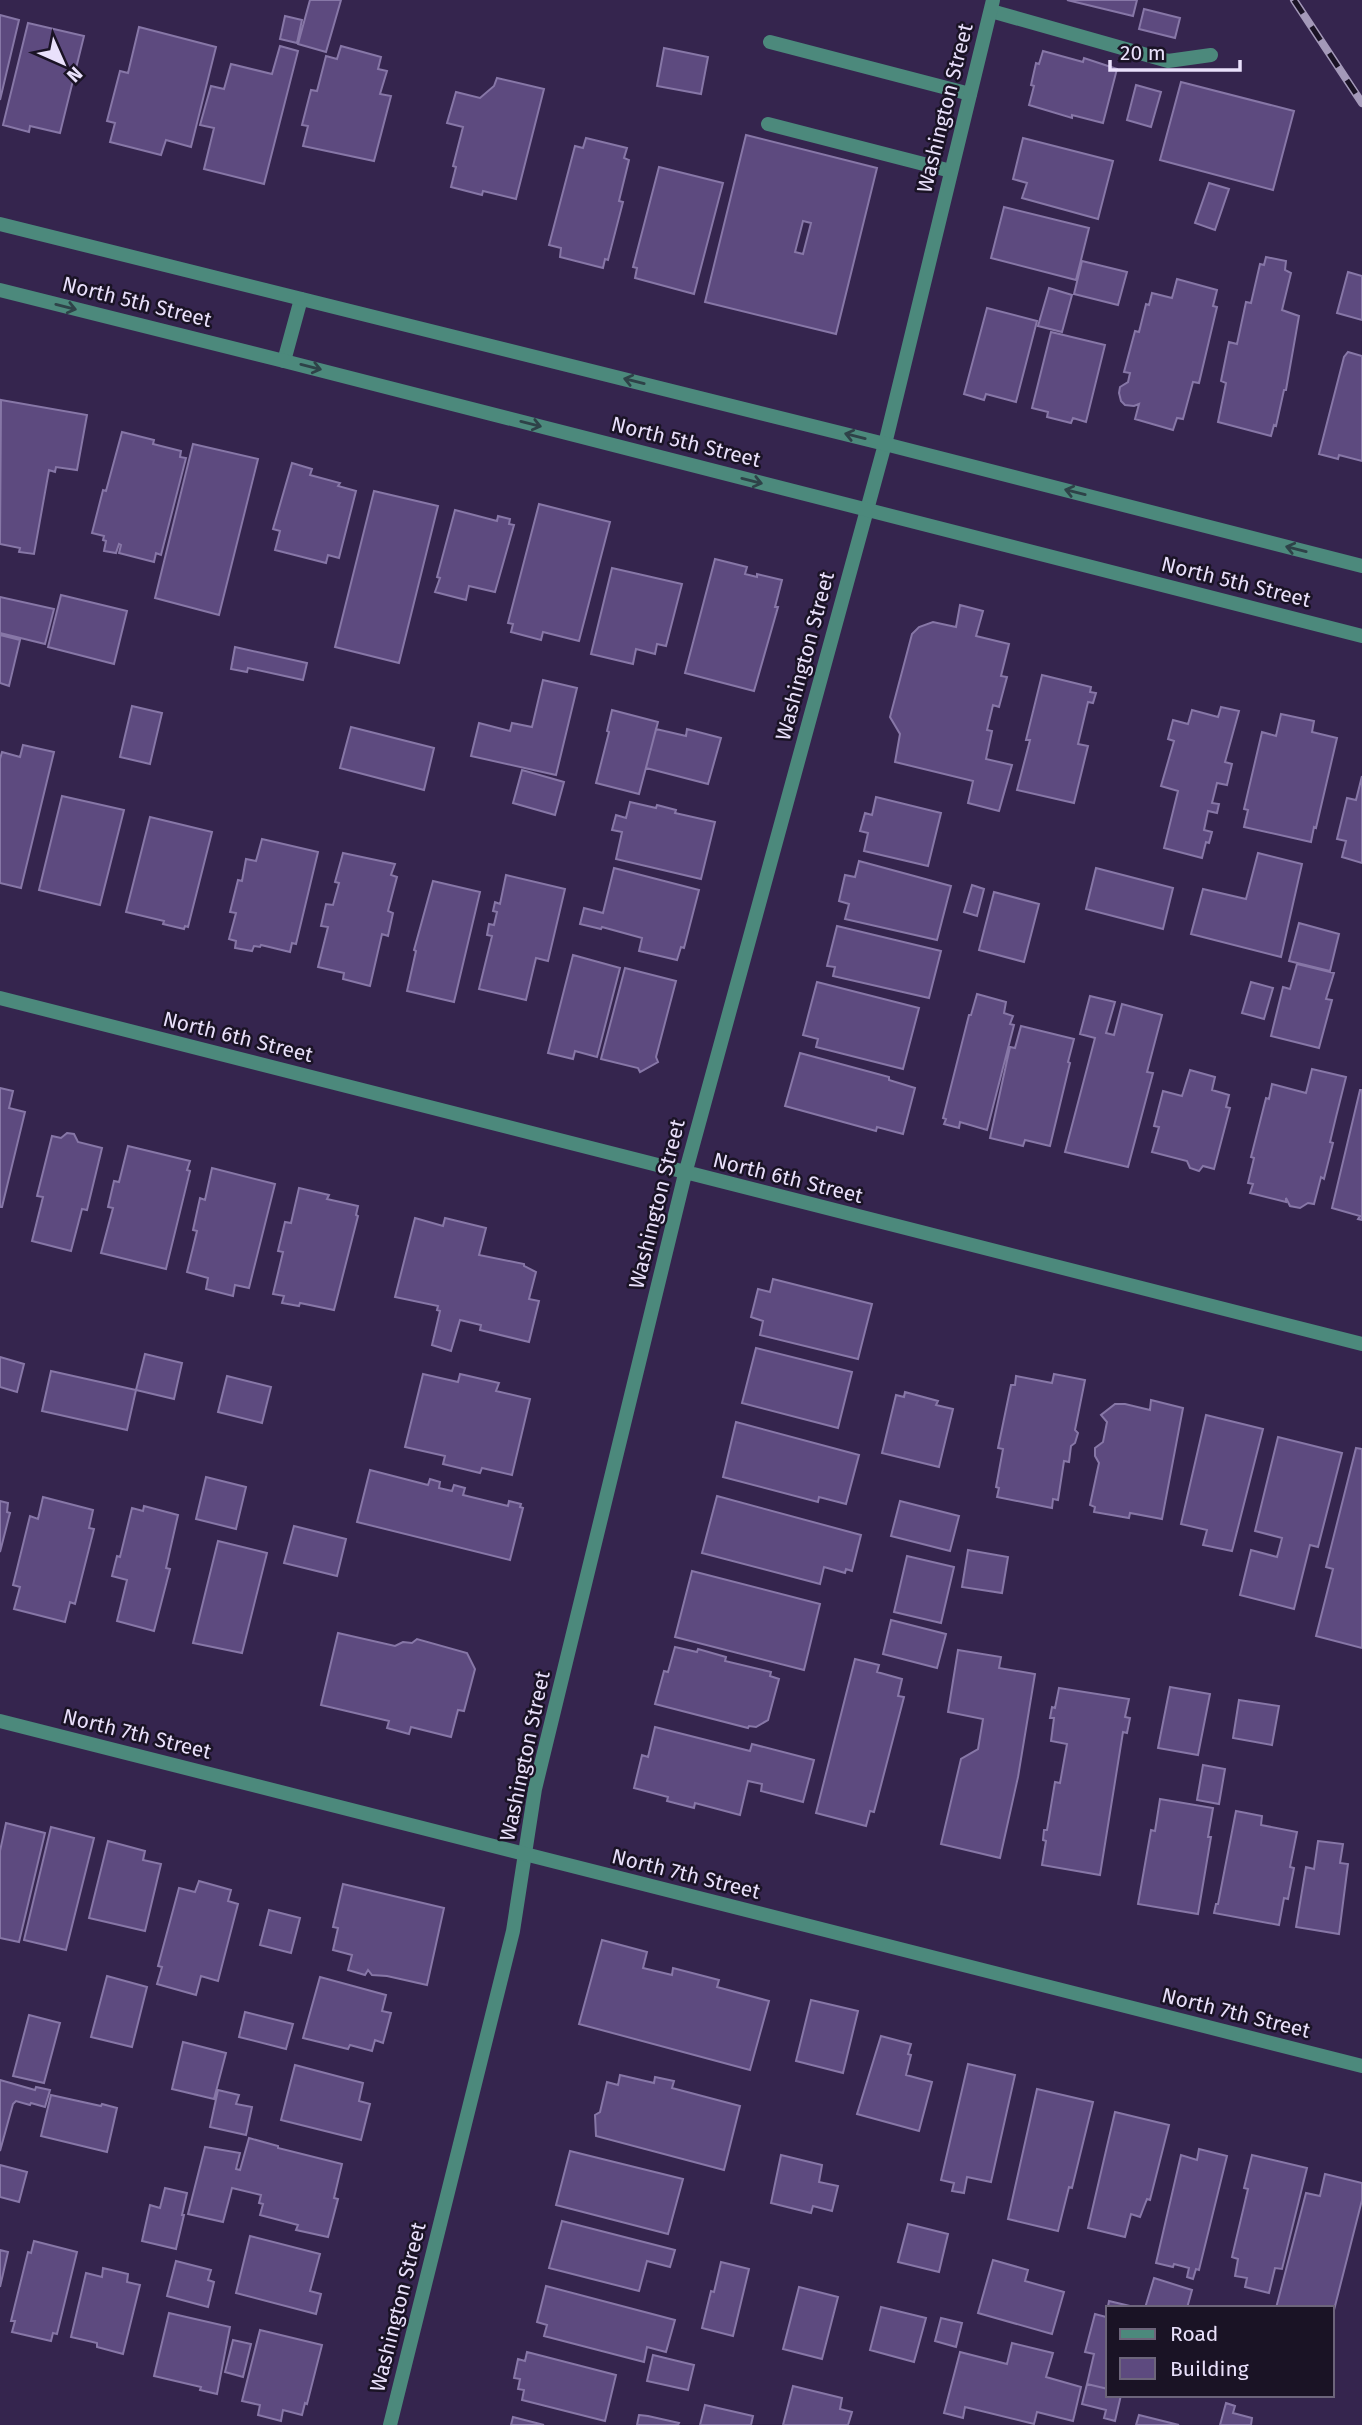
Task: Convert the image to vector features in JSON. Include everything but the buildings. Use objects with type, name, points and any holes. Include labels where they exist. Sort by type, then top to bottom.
[{"type":"street","points":[[992,5],[1168,61],[1211,55]]},
{"type":"street","name":"Washington Street","points":[[390,2425],[513,1931],[535,1789],[685,1174],[885,444],[992,5]]},
{"type":"street","points":[[771,42],[970,94]]},
{"type":"street","points":[[768,124],[951,171]]},
{"type":"street","name":"North 5th Street","points":[[0,224],[885,444],[1362,566]]},
{"type":"street","name":"North 5th Street","points":[[0,290],[1362,636]]},
{"type":"street","points":[[284,361],[301,299]]},
{"type":"street","name":"North 6th Street","points":[[0,998],[1362,1344]]},
{"type":"street","name":"North 7th Street","points":[[0,1721],[1362,2066]]},
{"type":"railway","points":[[1294,0],[1362,103]]}]
